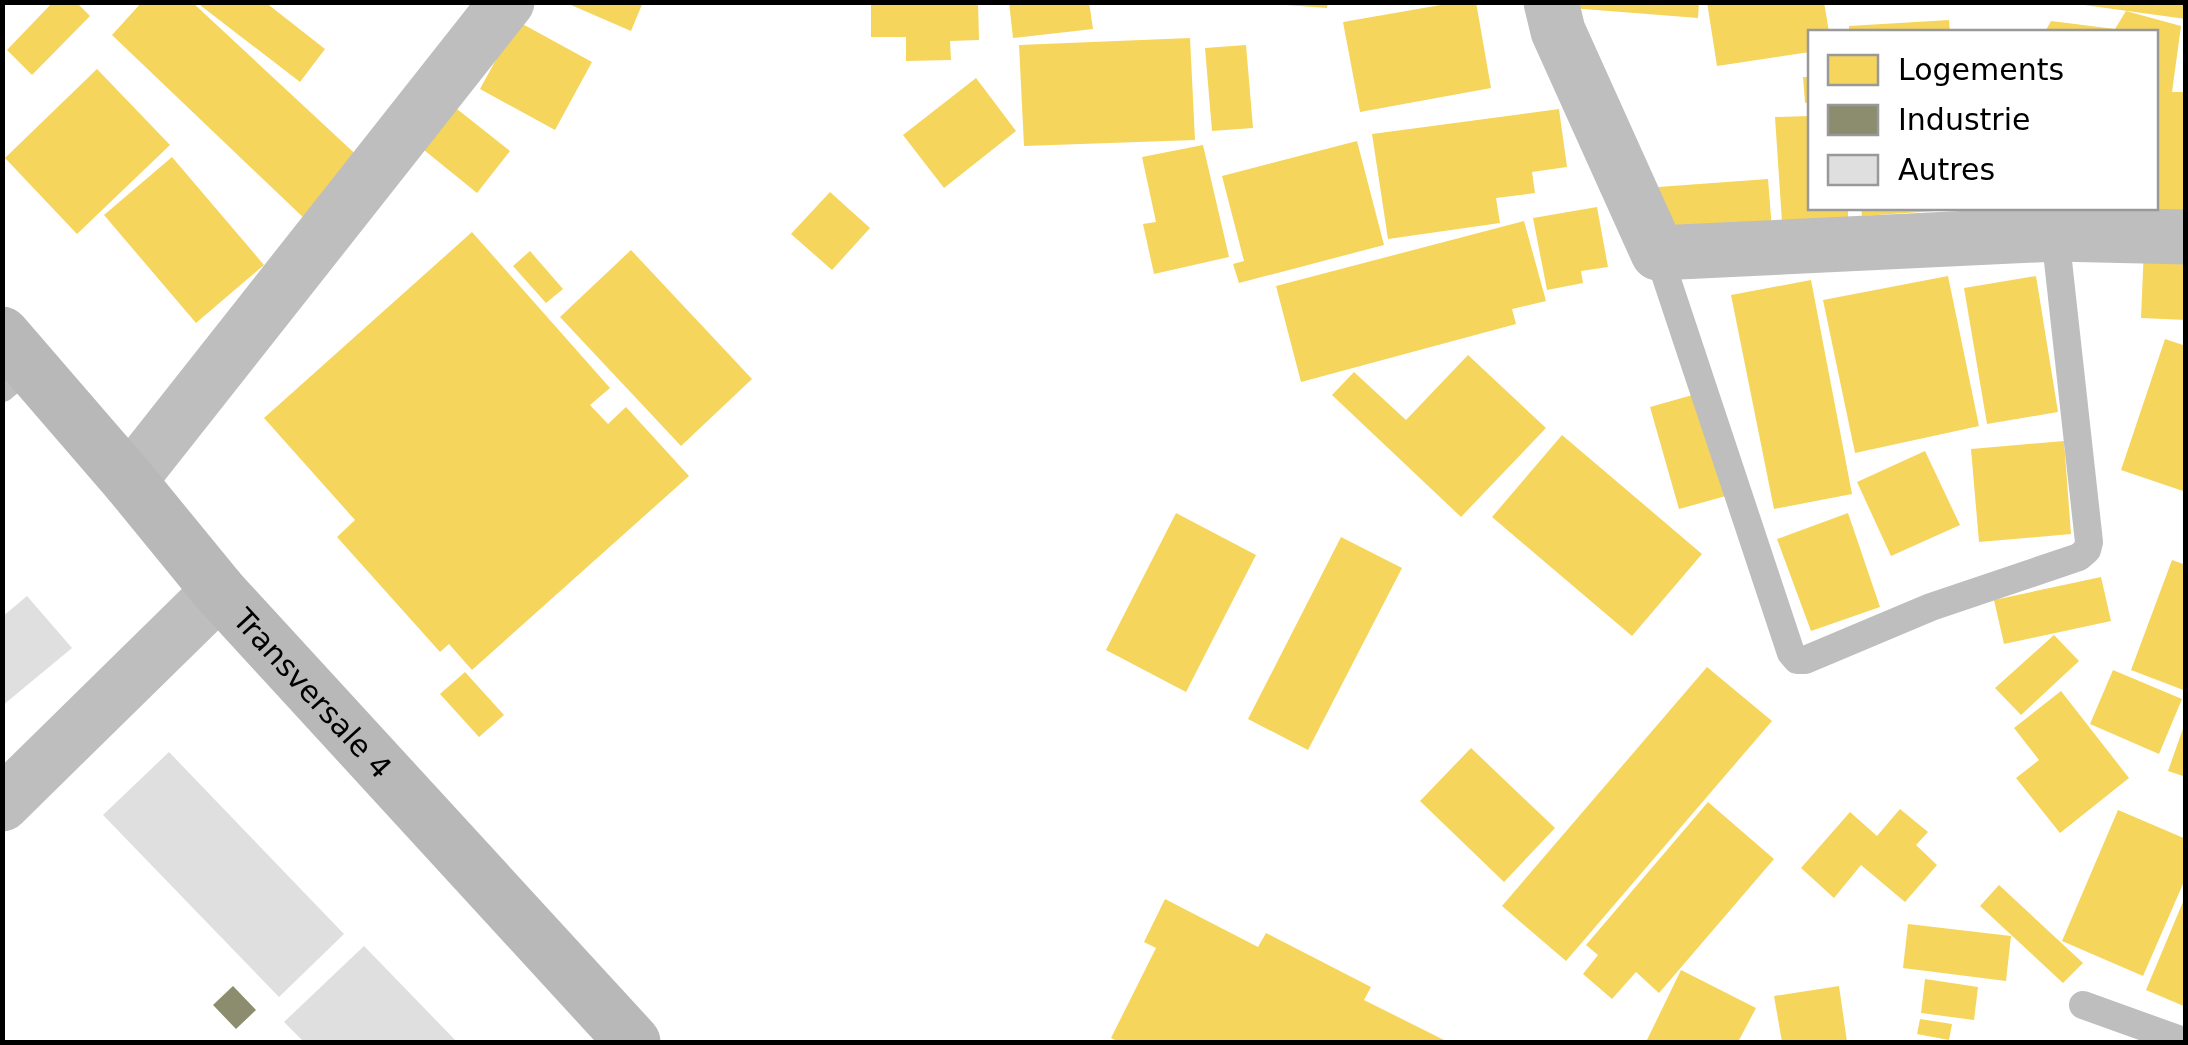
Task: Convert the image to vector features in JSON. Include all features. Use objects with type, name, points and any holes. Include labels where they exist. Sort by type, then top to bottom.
[{"type":"main road","name":"Transversale 4","points":[[12,362],[129,481],[219,591],[633,1042]]},
{"type":"street","points":[[129,481],[508,2]]},
{"type":"street","points":[[1552,2],[1558,31],[1658,253],[2055,234],[2186,237]]},
{"type":"street","points":[[2,804],[219,591]]},
{"type":"lane","points":[[1658,253],[1791,654],[1805,660],[1931,608],[2079,557],[2087,550],[2090,542],[2055,234]]},
{"type":"lane","points":[[2083,1004],[2186,1042]]},
{"type":"building: Logements","points":[[53,2],[76,2],[90,16],[32,75],[7,50]]},
{"type":"building: Logements","points":[[142,2],[192,2],[364,162],[308,222],[112,35]]},
{"type":"building: Logements","points":[[196,2],[265,2],[325,49],[300,82]]},
{"type":"building: Logements","points":[[564,2],[643,2],[631,31]]},
{"type":"building: Logements","points":[[871,2],[978,2],[979,40],[950,41],[951,60],[906,61],[906,37],[871,37]]},
{"type":"building: Logements","points":[[1009,2],[1089,2],[1093,29],[1013,38]]},
{"type":"building: Logements","points":[[1286,2],[1328,2],[1327,8]]},
{"type":"building: Logements","points":[[1476,2],[1491,88],[1360,112],[1343,22]]},
{"type":"building: Logements","points":[[1558,2],[1699,2],[1698,18],[1558,7]]},
{"type":"building: Logements","points":[[1707,2],[1824,2],[1829,30],[1808,30],[1808,52],[1717,66]]},
{"type":"building: Logements","points":[[2186,2],[2186,19],[2084,5]]},
{"type":"building: Logements","points":[[2126,11],[2181,26],[2172,92],[2186,92],[2186,211],[2156,210],[2158,30],[2046,30],[2051,21],[2115,29]]},
{"type":"building: Logements","points":[[1949,20],[1950,30],[1849,30],[1849,26]]},
{"type":"building: Logements","points":[[517,21],[592,62],[555,130],[480,89]]},
{"type":"building: Logements","points":[[1190,38],[1195,140],[1024,146],[1019,45]]},
{"type":"building: Logements","points":[[1246,45],[1253,128],[1212,131],[1205,48]]},
{"type":"building: Logements","points":[[97,69],[170,145],[77,234],[5,158]]},
{"type":"building: Logements","points":[[1803,77],[1808,77],[1808,102],[1805,103]]},
{"type":"building: Logements","points":[[976,78],[1016,131],[944,188],[903,135]]},
{"type":"building: Logements","points":[[457,109],[510,151],[477,193],[424,150]]},
{"type":"building: Logements","points":[[1559,109],[1567,167],[1532,172],[1535,193],[1496,198],[1500,223],[1388,239],[1372,134]]},
{"type":"building: Logements","points":[[1808,116],[1808,210],[1848,210],[1848,218],[1782,222],[1775,117]]},
{"type":"building: Logements","points":[[1357,141],[1384,245],[1239,283],[1233,264],[1244,261],[1222,176]]},
{"type":"building: Logements","points":[[1203,145],[1229,257],[1154,274],[1143,224],[1156,222],[1142,157]]},
{"type":"building: Logements","points":[[172,157],[264,265],[196,323],[104,215]]},
{"type":"building: Logements","points":[[1768,179],[1772,230],[1661,238],[1658,187]]},
{"type":"building: Logements","points":[[830,192],[870,228],[832,270],[791,234]]},
{"type":"building: Logements","points":[[1597,207],[1608,267],[1581,271],[1583,283],[1547,290],[1533,218]]},
{"type":"building: Logements","points":[[1861,210],[1950,210],[1862,216]]},
{"type":"building: Logements","points":[[1524,221],[1546,301],[1512,309],[1516,324],[1301,382],[1276,286]]},
{"type":"building: Logements","points":[[472,232],[610,388],[590,405],[608,424],[626,407],[689,476],[472,670],[449,644],[440,652],[337,537],[355,520],[264,418]]},
{"type":"building: Logements","points":[[2144,247],[2186,249],[2186,320],[2141,318]]},
{"type":"building: Logements","points":[[631,250],[752,379],[681,446],[560,317]]},
{"type":"building: Logements","points":[[530,251],[563,289],[546,303],[513,266]]},
{"type":"building: Logements","points":[[1948,276],[1979,426],[1855,453],[1823,300]]},
{"type":"building: Logements","points":[[2036,276],[2058,412],[1987,424],[1964,288]]},
{"type":"building: Logements","points":[[1811,280],[1852,494],[1774,509],[1731,295]]},
{"type":"building: Logements","points":[[2165,339],[2186,346],[2186,492],[2121,470]]},
{"type":"building: Logements","points":[[1468,355],[1546,428],[1461,517],[1332,395],[1354,372],[1406,420]]},
{"type":"building: Logements","points":[[1696,394],[1726,496],[1679,509],[1650,407]]},
{"type":"building: Logements","points":[[1562,435],[1702,554],[1632,636],[1492,517]]},
{"type":"building: Logements","points":[[2064,441],[2071,534],[1979,542],[1971,449]]},
{"type":"building: Logements","points":[[1925,451],[1960,525],[1891,556],[1857,482]]},
{"type":"building: Logements","points":[[1176,513],[1256,555],[1186,692],[1106,650]]},
{"type":"building: Logements","points":[[1848,513],[1880,607],[1811,631],[1777,539]]},
{"type":"building: Logements","points":[[1341,537],[1402,568],[1308,750],[1248,719]]},
{"type":"building: Logements","points":[[2172,560],[2186,565],[2186,691],[2131,670]]},
{"type":"building: Logements","points":[[2101,577],[2111,621],[2004,644],[1994,600]]},
{"type":"building: Logements","points":[[2054,635],[2079,661],[2021,715],[1995,688]]},
{"type":"building: Logements","points":[[1707,667],[1772,721],[1566,961],[1502,906]]},
{"type":"building: Logements","points":[[2113,670],[2182,699],[2159,754],[2090,724]]},
{"type":"building: Logements","points":[[465,672],[504,715],[479,737],[440,694]]},
{"type":"building: Logements","points":[[2061,691],[2129,778],[2060,833],[2016,778],[2039,760],[2014,728]]},
{"type":"building: Logements","points":[[2186,723],[2186,777],[2168,771]]},
{"type":"building: Logements","points":[[1471,748],[1555,828],[1504,882],[1420,801]]},
{"type":"building: Logements","points":[[1708,802],[1774,859],[1659,993],[1636,972],[1612,999],[1583,974],[1598,955],[1586,945]]},
{"type":"building: Logements","points":[[1900,809],[1928,832],[1916,845],[1937,865],[1905,902],[1861,865],[1834,898],[1801,868],[1850,812],[1877,836]]},
{"type":"building: Logements","points":[[2118,810],[2186,839],[2186,877],[2143,976],[2062,941]]},
{"type":"building: Logements","points":[[1999,885],[2083,963],[2063,983],[1980,906]]},
{"type":"building: Logements","points":[[2186,897],[2186,1007],[2146,990]]},
{"type":"building: Logements","points":[[1165,899],[1258,947],[1266,933],[1371,987],[1364,1000],[1448,1042],[1119,1042],[1111,1038],[1156,948],[1144,942]]},
{"type":"building: Logements","points":[[1908,924],[2011,936],[2006,981],[1903,968]]},
{"type":"building: Logements","points":[[1681,970],[1756,1008],[1738,1042],[1646,1042]]},
{"type":"building: Logements","points":[[1925,979],[1978,987],[1974,1020],[1921,1013]]},
{"type":"building: Logements","points":[[1839,986],[1847,1042],[1782,1042],[1774,996]]},
{"type":"building: Logements","points":[[1920,1019],[1952,1024],[1949,1040],[1917,1034]]},
{"type":"building: Industrie","points":[[233,986],[256,1010],[236,1029],[213,1005]]},
{"type":"building: Autres","points":[[27,596],[72,648],[2,706],[2,617]]},
{"type":"building: Autres","points":[[169,752],[344,934],[279,997],[103,815]]},
{"type":"building: Autres","points":[[364,946],[457,1042],[304,1042],[284,1022]]}]
